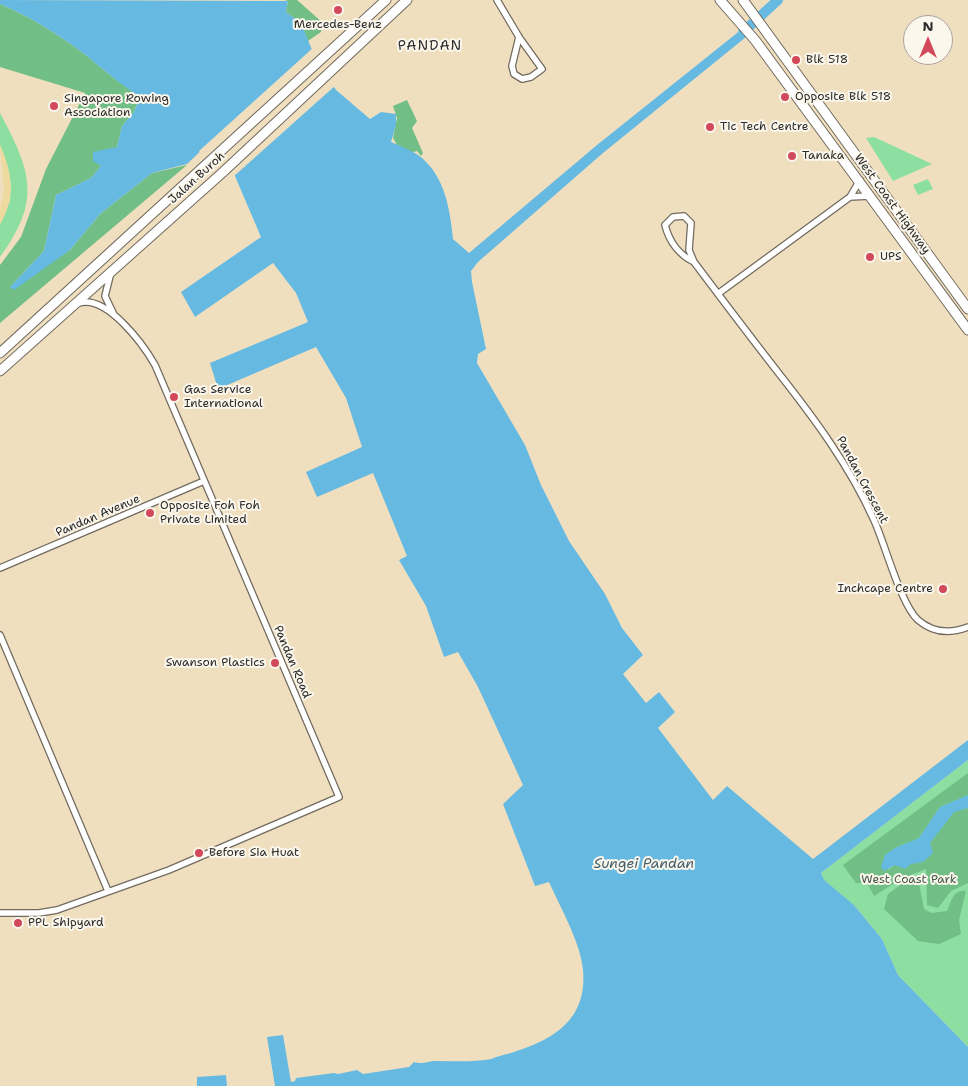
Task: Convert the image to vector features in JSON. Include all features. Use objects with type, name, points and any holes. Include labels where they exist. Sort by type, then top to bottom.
[{"type":"highway","name":"Jalan Buroh","points":[[0,353],[386,0]]},
{"type":"highway","name":"Jalan Buroh","points":[[0,371],[116,265],[222,173],[407,0]]},
{"type":"highway","name":"West Coast Highway","points":[[720,0],[756,40],[872,196],[968,330]]},
{"type":"highway","points":[[727,0],[731,11]]},
{"type":"highway","name":"West Coast Highway","points":[[739,0],[747,5],[968,309]]},
{"type":"highway","points":[[942,293],[948,292],[950,285]]},
{"type":"street","points":[[497,0],[518,36],[542,69],[531,78],[522,79],[514,74],[512,66],[518,36]]},
{"type":"street","points":[[719,293],[850,197],[860,180]]},
{"type":"street","points":[[850,197],[872,196]]},
{"type":"street","name":"Pandan Crescent","points":[[694,262],[683,256],[668,235],[665,225],[673,217],[684,216],[691,222],[689,250],[694,262],[814,417],[843,460],[870,510],[914,616],[928,627],[940,631],[954,632],[968,627]]},
{"type":"street","name":"Pandan Road","points":[[0,913],[45,913],[169,870],[339,797],[153,361],[114,315],[105,296],[107,281],[116,265]]},
{"type":"street","name":"Pandan Road","points":[[73,306],[93,301],[114,315]]},
{"type":"street","name":"Pandan Avenue","points":[[0,568],[204,481]]},
{"type":"street","points":[[0,635],[108,891]]},
{"type":"green space","points":[[284,0],[297,0],[323,23],[321,32],[308,41],[301,23],[286,12],[288,1]]},
{"type":"green space","points":[[0,4],[31,19],[60,37],[140,96],[134,112],[122,126],[117,147],[91,178],[56,195],[44,251],[10,287],[70,250],[100,214],[152,173],[187,165],[0,323],[0,265],[21,237],[46,169],[85,93],[0,67]]},
{"type":"green space","points":[[407,100],[417,121],[412,128],[423,153],[421,156],[417,151],[407,154],[401,152],[393,138],[397,118],[393,106]]},
{"type":"green space","points":[[0,113],[25,169],[27,202],[22,219],[0,257],[0,224],[10,201],[11,184],[0,145]]},
{"type":"green space","points":[[874,137],[932,164],[893,181],[866,138]]},
{"type":"green space","points":[[928,179],[933,189],[918,195],[913,185]]},
{"type":"green space","name":"West Coast Park","points":[[968,760],[968,1047],[898,975],[882,939],[854,905],[823,880],[821,873]]},
{"type":"green space","points":[[968,773],[968,795],[940,807],[919,838],[895,848],[885,855],[888,870],[895,865],[923,862],[930,854],[930,843],[954,811],[968,808],[968,883],[951,891],[938,908],[927,905],[926,869],[901,879],[874,896],[867,883],[856,883],[843,865]]},
{"type":"green space","points":[[903,883],[919,883],[924,909],[932,913],[947,911],[956,894],[966,891],[959,920],[961,934],[939,944],[918,941],[884,909],[888,894]]},
{"type":"sand","points":[[0,145],[9,175],[10,195],[0,224],[0,209],[4,190]]},
{"type":"water","name":"Sungei Pandan","points":[[0,0],[288,1],[286,12],[301,23],[317,62],[336,90],[370,119],[381,112],[396,114],[396,125],[391,142],[419,155],[430,166],[445,195],[453,239],[469,253],[597,145],[742,29],[746,37],[603,153],[478,262],[471,271],[472,282],[486,349],[478,354],[477,363],[525,445],[541,485],[569,541],[605,594],[622,628],[643,655],[623,674],[646,703],[659,692],[675,712],[658,728],[713,800],[727,786],[813,859],[968,740],[968,760],[821,873],[824,880],[854,905],[882,939],[898,975],[968,1047],[968,1086],[275,1086],[267,1037],[283,1035],[291,1082],[295,1081],[296,1078],[357,1070],[363,1074],[409,1067],[414,1062],[487,1060],[533,1045],[560,1029],[571,1018],[583,989],[581,959],[574,937],[549,882],[535,886],[503,804],[523,785],[478,687],[458,652],[444,657],[426,606],[399,560],[407,556],[373,473],[317,497],[306,472],[362,447],[346,398],[316,347],[218,389],[210,363],[308,322],[296,293],[273,263],[195,317],[181,292],[261,237],[223,148],[206,146],[187,164],[152,173],[100,214],[70,250],[14,290],[10,287],[44,251],[56,195],[91,178],[101,166],[93,161],[93,152],[117,147],[122,126],[134,112],[140,97],[70,43],[31,19],[0,4]]},
{"type":"water","points":[[968,795],[968,808],[954,812],[930,843],[933,853],[923,862],[911,864],[905,869],[895,865],[884,871],[881,867],[885,855],[895,848],[919,838],[940,807]]},
{"type":"water","points":[[226,1075],[227,1086],[197,1086],[197,1077]]},
{"type":"pier","points":[[314,47],[319,60],[336,85],[233,177],[221,150],[207,149],[201,154],[199,151]]},
{"type":"waterway","points":[[743,32],[778,0]]},
{"type":"place","name":"Mercedes-Benz","points":[[338,10]]},
{"type":"place","name":"Blk 518","points":[[796,60]]},
{"type":"place","name":"Opposite Blk 518","points":[[785,97]]},
{"type":"place","name":"Singapore Rowing Association","points":[[54,106]]},
{"type":"place","name":"Tic Tech Centre","points":[[710,127]]},
{"type":"place","name":"Tanaka","points":[[792,156]]},
{"type":"place","name":"UPS","points":[[870,257]]},
{"type":"place","name":"Gas Service International","points":[[174,397]]},
{"type":"place","name":"Opposite Foh Foh Private Limited","points":[[150,513]]},
{"type":"place","name":"Inchcape Centre","points":[[943,589]]},
{"type":"place","name":"Swanson Plastics","points":[[275,663]]},
{"type":"place","name":"Before Sia Huat","points":[[199,853]]},
{"type":"place","name":"PPL Shipyard","points":[[18,923]]},
{"type":"district","name":"PANDAN","points":[[430,46]]}]
